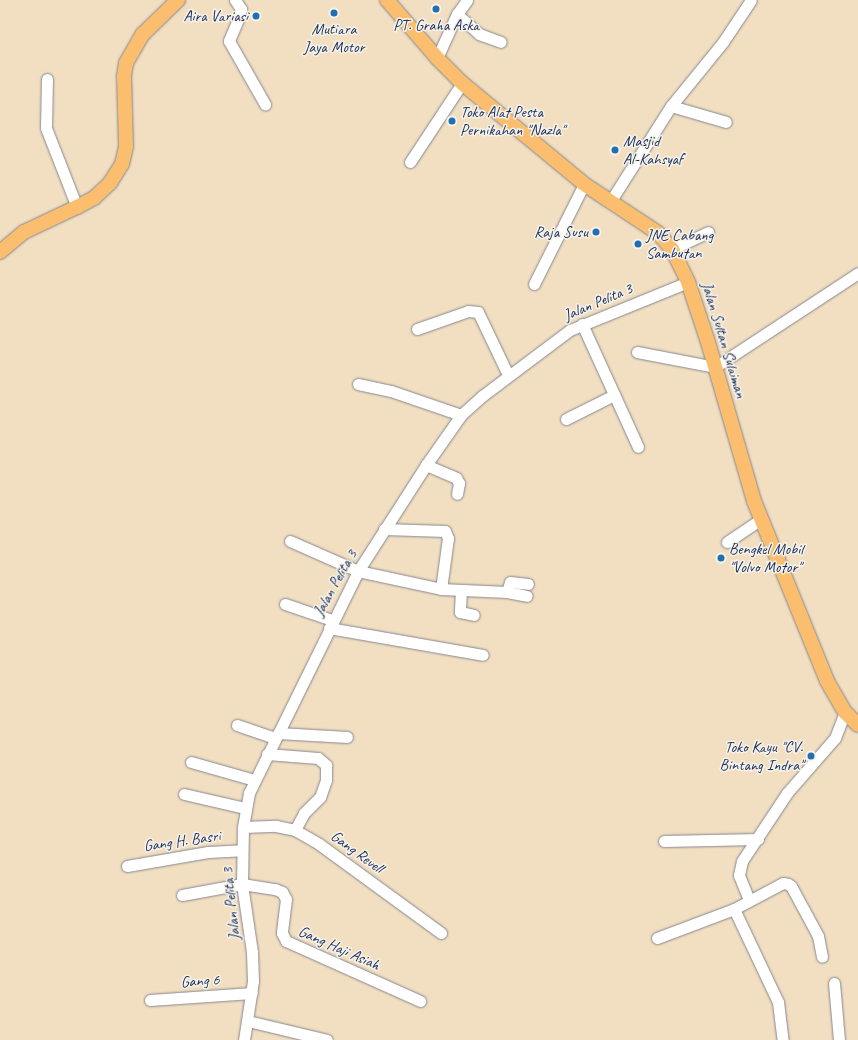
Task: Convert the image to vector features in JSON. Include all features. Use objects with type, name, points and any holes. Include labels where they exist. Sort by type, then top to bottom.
[{"type":"main road","points":[[0,252],[24,232],[94,198],[110,183],[122,164],[126,146],[124,76],[126,63],[143,34],[178,0]]},
{"type":"main road","name":"Jalan Sultan Sulaiman","points":[[387,0],[437,58],[462,83],[584,184],[658,233],[672,249],[688,282],[761,519],[815,655],[845,712],[858,725]]},
{"type":"street","points":[[235,0],[240,9],[240,17],[229,41],[265,104]]},
{"type":"street","points":[[437,58],[457,14],[467,0]]},
{"type":"street","points":[[610,202],[671,106],[723,42],[751,0]]},
{"type":"street","points":[[457,14],[479,34],[501,42]]},
{"type":"street","points":[[46,79],[46,128],[77,207]]},
{"type":"street","points":[[410,162],[462,83]]},
{"type":"street","points":[[671,106],[726,122]]},
{"type":"street","points":[[534,284],[584,184]]},
{"type":"street","points":[[672,249],[708,232]]},
{"type":"street","points":[[637,352],[715,367],[858,274]]},
{"type":"street","name":"Jalan Pelita 3","points":[[244,1040],[252,993],[252,952],[242,884],[242,850],[245,808],[254,780],[358,571],[426,465],[461,415],[508,375],[582,324],[688,282]]},
{"type":"street","points":[[417,329],[468,311],[478,312],[492,347],[508,375]]},
{"type":"street","points":[[582,324],[638,447]]},
{"type":"street","points":[[358,384],[391,391],[461,415]]},
{"type":"street","points":[[566,419],[614,395]]},
{"type":"street","points":[[426,465],[456,478],[459,483],[457,494]]},
{"type":"street","points":[[727,542],[761,519]]},
{"type":"street","points":[[384,529],[445,531],[448,538],[441,589]]},
{"type":"street","points":[[290,541],[358,571],[441,589],[507,592],[527,596]]},
{"type":"street","points":[[507,592],[511,581],[528,584]]},
{"type":"street","points":[[461,590],[460,612],[474,615]]},
{"type":"street","points":[[285,604],[331,624],[483,655]]},
{"type":"street","points":[[749,900],[741,883],[739,869],[787,793],[835,738],[845,712]]},
{"type":"street","points":[[237,725],[277,736],[347,737]]},
{"type":"street","points":[[267,754],[318,758],[326,765],[326,780],[320,797],[304,813],[295,830]]},
{"type":"street","points":[[191,762],[254,780]]},
{"type":"street","points":[[184,794],[245,808]]},
{"type":"street","name":"Gang Revell","points":[[243,828],[276,826],[295,830],[319,844],[441,933]]},
{"type":"street","points":[[664,841],[758,839]]},
{"type":"street","name":"Gang H. Basri","points":[[127,866],[208,852],[242,850]]},
{"type":"street","points":[[657,938],[734,909],[783,883],[791,886],[818,936],[822,958]]},
{"type":"street","name":"Gang Haji Asiah","points":[[182,895],[242,884],[275,889],[282,892],[286,899],[282,933],[283,938],[291,945],[420,1001]]},
{"type":"street","points":[[734,909],[778,1004],[783,1040]]},
{"type":"street","points":[[834,983],[839,1040]]},
{"type":"street","name":"Gang 6","points":[[150,1000],[252,993]]},
{"type":"street","points":[[248,1021],[327,1040]]},
{"type":"place","name":"PT. Graha Aska","points":[[436,9]]},
{"type":"place","name":"Mutiara Jaya Motor","points":[[334,13]]},
{"type":"place","name":"Aira Variasi","points":[[256,16]]},
{"type":"place","name":"Toko Alat Pesta Pernikahan \"Nazla\"","points":[[452,121]]},
{"type":"place","name":"Masjid Al-Kahsyaf","points":[[615,150]]},
{"type":"place","name":"Raja Susu","points":[[596,232]]},
{"type":"place","name":"JNE Cabang Sambutan","points":[[638,244]]},
{"type":"place","name":"Bengkel Mobil \"Volvo Motor\"","points":[[721,558]]},
{"type":"place","name":"Toko Kayu \"CV. Bintang Indra\"","points":[[811,756]]}]
